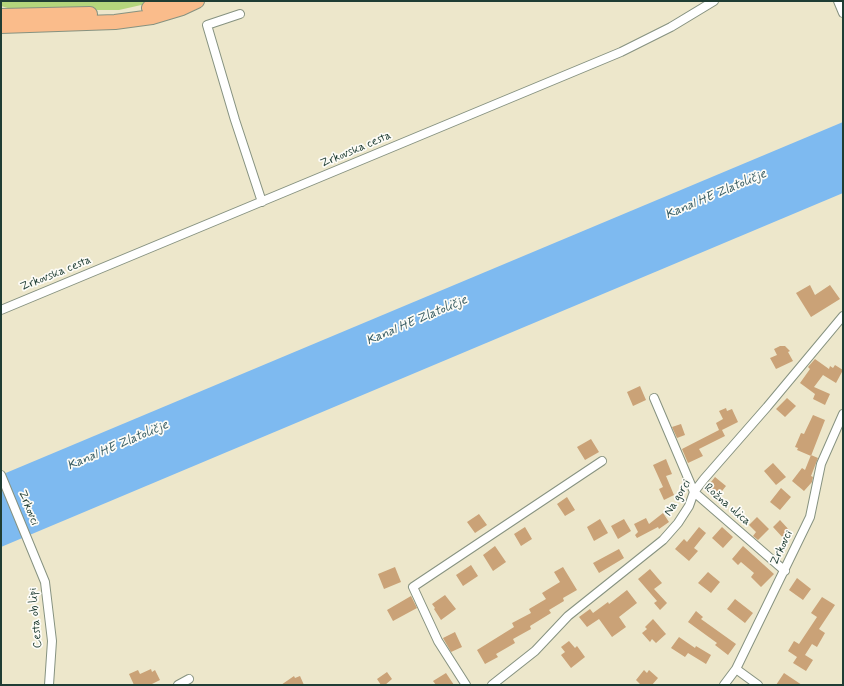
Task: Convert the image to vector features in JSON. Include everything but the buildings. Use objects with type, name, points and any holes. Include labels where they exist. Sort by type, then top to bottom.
[{"type":"highway","points":[[2,18],[114,14],[150,8],[171,1]]},
{"type":"highway","points":[[2,18],[114,22],[152,17],[182,8],[197,1]]},
{"type":"street","name":"Zrkovska cesta","points":[[1,310],[621,52],[671,27],[714,1]]},
{"type":"street","points":[[838,1],[843,13]]},
{"type":"street","points":[[240,14],[207,25],[235,120],[262,202]]},
{"type":"street","name":"Na gorci","points":[[492,685],[535,651],[568,616],[663,540],[678,523],[689,506],[694,492],[721,458],[767,407],[843,316]]},
{"type":"street","name":"Rožna ulica","points":[[654,398],[694,492],[785,571]]},
{"type":"street","name":"Zrkovci","points":[[724,685],[736,669],[810,517],[821,464],[843,414]]},
{"type":"street","points":[[466,685],[438,640],[413,587],[602,461]]},
{"type":"street","name":"Zrkovci","points":[[1,475],[32,551]]},
{"type":"street","name":"Cesta ob lipi","points":[[32,551],[46,582],[52,641],[49,685]]},
{"type":"street","points":[[736,669],[758,685]]},
{"type":"street","points":[[178,685],[189,679]]},
{"type":"green space","points":[[1,1],[159,1],[119,10],[99,10],[11,9],[1,6]]},
{"type":"water","name":"Kanal HE Zlatoličje","points":[[843,122],[843,193],[1,547],[1,475]]}]
